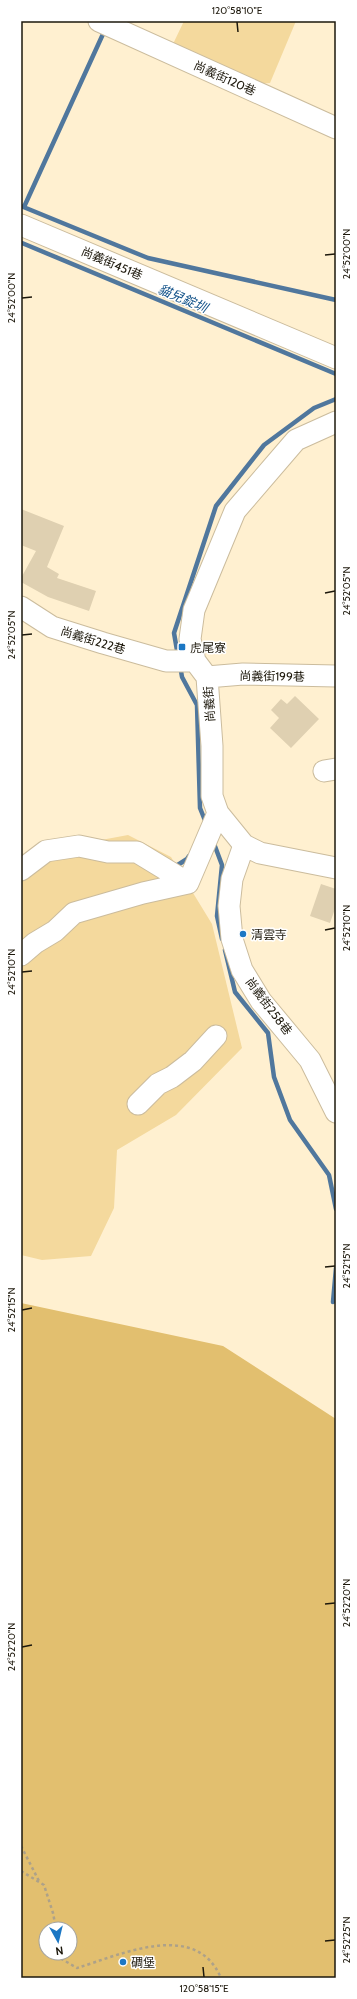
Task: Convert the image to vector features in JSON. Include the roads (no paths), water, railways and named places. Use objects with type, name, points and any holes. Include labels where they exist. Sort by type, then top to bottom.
[{"type":"street","name":"尚義街120巷","points":[[107,24],[336,128]]},
{"type":"street","name":"尚義街451巷","points":[[21,225],[336,358]]},
{"type":"street","name":"尚義街","points":[[336,422],[296,440],[235,511],[194,610],[190,639],[201,669],[212,746],[212,796],[216,817],[244,845],[260,853],[336,868]]},
{"type":"street","name":"尚義街222巷","points":[[21,607],[52,627],[201,669]]},
{"type":"street","name":"尚義街199巷","points":[[201,669],[243,674],[336,676]]},
{"type":"street","points":[[188,883],[216,817]]},
{"type":"street","name":"尚義街258巷","points":[[244,845],[232,879],[229,906],[232,939],[242,970],[262,1001],[310,1060],[336,1112]]},
{"type":"street","points":[[21,870],[46,851],[79,846],[108,852],[137,852],[188,883]]},
{"type":"street","points":[[21,955],[34,943],[55,931],[74,913],[143,893],[188,883]]},
{"type":"street","points":[[138,1104],[158,1084],[172,1077],[193,1061],[216,1036]]},
{"type":"waterway","points":[[24,207],[103,34]]},
{"type":"waterway","points":[[21,206],[148,258],[336,300]]},
{"type":"waterway","name":"貓兒錠圳","points":[[22,243],[336,374]]},
{"type":"waterway","points":[[178,656],[174,633],[216,506],[264,445],[314,408],[336,399]]},
{"type":"waterway","points":[[180,665],[182,677],[197,705],[200,808],[206,823]]},
{"type":"waterway","points":[[213,841],[222,865],[217,916],[222,939]]},
{"type":"waterway","points":[[173,868],[189,856]]},
{"type":"waterway","points":[[225,950],[235,992],[268,1033],[274,1077],[290,1120],[329,1175],[336,1209]]},
{"type":"waterway","points":[[333,1302],[336,1268]]},
{"type":"place","name":"虎尾寮","points":[[182,647]]},
{"type":"place","name":"清雲寺","points":[[243,934]]},
{"type":"place","name":"碉堡","points":[[123,1962]]}]
